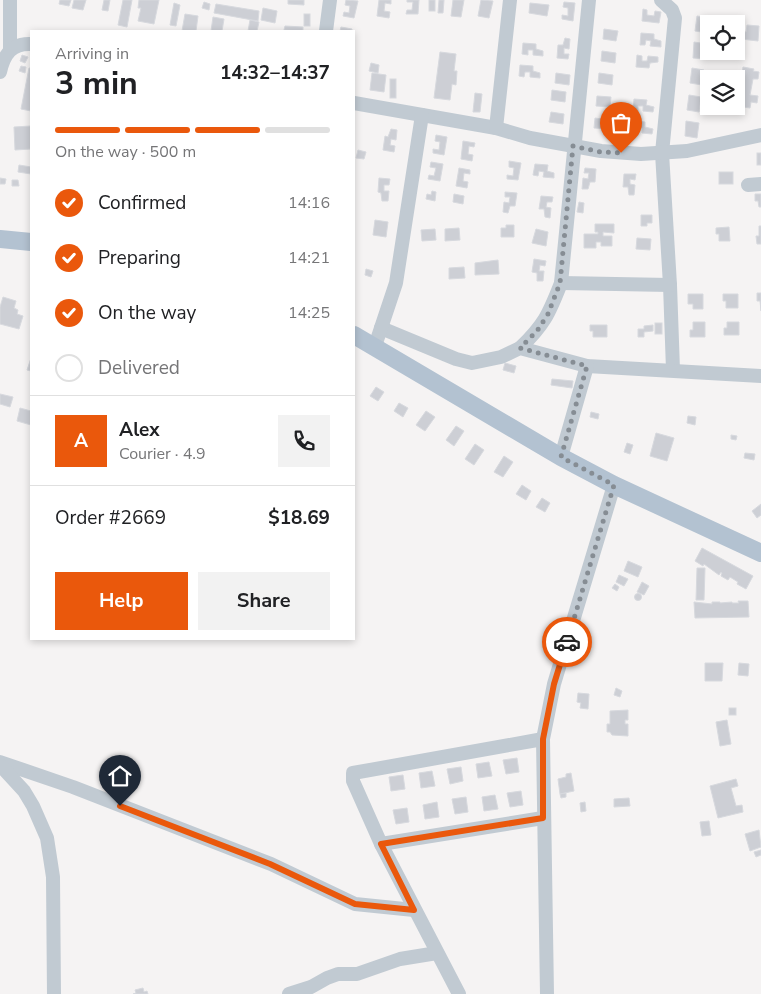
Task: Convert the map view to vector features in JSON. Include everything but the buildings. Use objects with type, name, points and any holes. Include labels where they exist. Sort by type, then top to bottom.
[{"type":"main road","points":[[0,239],[30,242]]},
{"type":"main road","points":[[355,336],[561,457],[614,485],[761,553]]},
{"type":"street","points":[[10,0],[10,49]]},
{"type":"street","points":[[326,30],[330,0]]},
{"type":"street","points":[[496,128],[510,0]]},
{"type":"street","points":[[381,328],[456,360],[472,363],[502,357],[520,348],[537,331],[548,314],[560,283],[589,0]]},
{"type":"street","points":[[661,0],[672,10],[675,18],[662,153],[673,370]]},
{"type":"street","points":[[0,72],[5,56],[10,49],[15,46],[30,44]]},
{"type":"street","points":[[355,103],[496,128],[530,138],[601,152],[641,154],[687,151],[761,135]]},
{"type":"street","points":[[375,346],[396,283],[422,115]]},
{"type":"street","points":[[560,283],[670,285]]},
{"type":"street","points":[[520,348],[587,366],[761,376]]},
{"type":"street","points":[[561,457],[587,366]]},
{"type":"street","points":[[547,994],[543,739],[554,684],[614,485]]},
{"type":"street","points":[[738,542],[761,543]]},
{"type":"street","points":[[459,994],[381,844],[353,781],[353,773],[543,739]]},
{"type":"street","points":[[0,764],[73,787],[270,864],[355,904],[414,910]]},
{"type":"street","points":[[0,764],[24,791],[47,838],[53,877],[54,994]]},
{"type":"street","points":[[381,844],[543,818]]},
{"type":"street","points":[[289,994],[311,987],[338,974],[357,974],[400,959],[437,953]]},
{"type":"way so far","points":[[567,642],[614,485],[561,457],[587,366],[520,348],[537,331],[548,314],[560,283],[573,146],[601,152],[621,153]]},
{"type":"route","points":[[120,806],[270,864],[355,904],[414,910],[381,844],[543,818],[543,739],[554,684],[567,642]]}]
